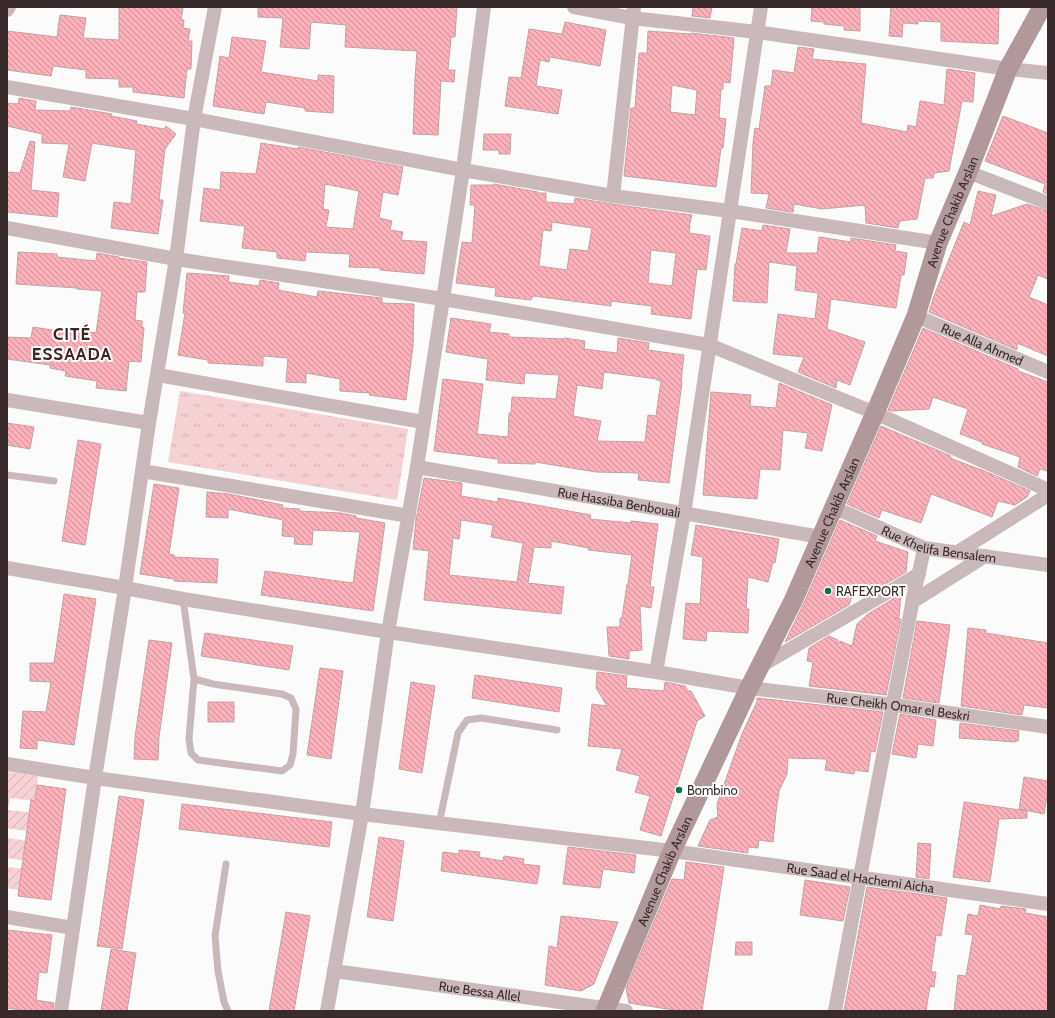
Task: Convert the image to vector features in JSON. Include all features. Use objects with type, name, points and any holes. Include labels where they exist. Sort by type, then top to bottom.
[{"type":"main road","name":"Avenue Chakib Arslan","points":[[606,1010],[672,851],[749,688],[794,601],[916,316],[938,243],[968,172],[1008,69],[1042,7]]},
{"type":"street","points":[[61,1011],[94,778],[176,259],[194,119],[215,7]]},
{"type":"street","points":[[327,1011],[362,814],[388,632],[417,467],[463,170],[484,7]]},
{"type":"street","points":[[574,7],[633,12],[1008,69],[1048,73]]},
{"type":"street","points":[[656,672],[684,514],[761,7]]},
{"type":"street","points":[[613,196],[633,12]]},
{"type":"street","points":[[7,87],[194,119],[463,170],[613,196],[730,211],[938,243]]},
{"type":"street","points":[[968,172],[1048,203]]},
{"type":"street","points":[[7,228],[176,259],[443,299],[709,345],[875,413],[1048,490]]},
{"type":"street","name":"Rue Alla Ahmed","points":[[916,316],[1048,372]]},
{"type":"street","points":[[158,375],[423,422]]},
{"type":"street","points":[[7,400],[149,423]]},
{"type":"street","name":"Rue Hassiba Benbouali","points":[[417,467],[821,537]]},
{"type":"street","points":[[142,471],[409,516]]},
{"type":"street","points":[[958,552],[1048,495]]},
{"type":"street","name":"Rue Khelifa Bensalem","points":[[834,508],[924,548],[1048,565]]},
{"type":"street","points":[[835,1011],[894,705],[912,602],[924,548]]},
{"type":"street","points":[[912,602],[985,556]]},
{"type":"street","name":"Rue Cheikh Omar el Beskri","points":[[7,568],[183,599],[388,632],[656,672],[749,688],[894,705],[1048,727]]},
{"type":"street","points":[[759,668],[919,574]]},
{"type":"street","name":"Rue Saad el Hachemi Aicha","points":[[7,764],[94,778],[362,814],[672,851],[1048,904]]},
{"type":"street","points":[[7,918],[73,928]]},
{"type":"street","name":"Rue Bessa Allel","points":[[334,971],[606,1010],[626,1011]]},
{"type":"lane","points":[[7,475],[54,481]]},
{"type":"lane","points":[[183,599],[194,680],[189,739],[191,753],[198,760],[282,771],[290,764],[296,708],[292,698],[282,694],[194,680]]},
{"type":"lane","points":[[439,824],[458,733],[467,720],[481,718],[557,730]]},
{"type":"lane","points":[[226,864],[215,936],[218,972],[224,1002],[228,1011]]},
{"type":"green space","points":[[180,391],[408,429],[397,500],[168,462]]},
{"type":"green space","points":[[7,772],[38,776],[35,801],[10,798],[8,810],[33,813],[27,831],[7,828]]},
{"type":"green space","points":[[7,838],[29,841],[26,857],[23,857],[22,860],[7,858]]},
{"type":"green space","points":[[7,867],[25,869],[23,885],[19,884],[19,890],[7,888]]},
{"type":"building","points":[[119,7],[183,7],[181,20],[184,20],[183,28],[190,29],[188,41],[192,41],[191,69],[187,69],[184,98],[133,92],[133,87],[119,87],[119,79],[86,78],[86,70],[53,66],[51,76],[7,70],[7,31],[57,37],[60,15],[86,18],[83,38],[119,40]]},
{"type":"building","points":[[258,7],[457,7],[455,37],[451,37],[448,70],[455,70],[454,82],[441,81],[438,135],[413,134],[417,51],[345,47],[346,25],[311,22],[309,49],[280,47],[283,18],[258,17]]},
{"type":"building","points":[[693,7],[712,7],[710,18],[692,16]]},
{"type":"building","points":[[812,7],[860,7],[860,31],[844,30],[844,26],[811,21]]},
{"type":"building","points":[[891,7],[999,7],[998,44],[941,41],[941,22],[918,21],[918,24],[903,23],[902,37],[889,36]]},
{"type":"building","points":[[565,22],[606,30],[600,66],[550,57],[549,62],[540,60],[536,86],[562,90],[558,114],[505,106],[509,77],[521,78],[529,29],[562,34]]},
{"type":"building","points":[[648,31],[691,33],[734,38],[730,83],[723,82],[723,89],[721,89],[719,118],[726,119],[723,148],[721,148],[716,187],[624,176],[631,108],[635,108],[639,53],[647,53]],"holes":[[[672,85],[697,90],[695,115],[670,112]]]},
{"type":"building","points":[[232,37],[266,41],[261,72],[318,81],[318,75],[334,76],[333,113],[305,111],[305,108],[266,102],[264,114],[213,106],[220,56],[229,58]]},
{"type":"building","points":[[798,47],[814,49],[812,59],[866,64],[861,123],[907,132],[908,125],[916,127],[920,101],[944,105],[947,69],[975,73],[973,102],[962,101],[949,171],[934,173],[933,178],[925,178],[917,219],[900,221],[898,228],[866,223],[865,205],[822,209],[794,204],[793,212],[791,212],[766,208],[769,194],[751,193],[753,143],[755,128],[759,129],[765,86],[771,86],[773,70],[794,73]]},
{"type":"building","points":[[19,98],[36,101],[35,110],[70,111],[71,107],[112,114],[111,116],[137,121],[136,124],[164,129],[166,126],[176,134],[165,149],[159,200],[163,200],[158,234],[111,228],[114,202],[131,204],[136,150],[92,143],[85,181],[63,177],[69,144],[42,143],[42,134],[7,126],[7,103],[18,104]]},
{"type":"building","points":[[1003,116],[1048,133],[1048,194],[1043,192],[1045,184],[985,161]]},
{"type":"building","points":[[484,134],[511,134],[510,154],[499,154],[499,150],[483,150]]},
{"type":"building","points":[[30,141],[35,142],[31,190],[59,193],[57,217],[7,212],[7,172],[20,173]]},
{"type":"building","points":[[261,143],[298,149],[298,147],[403,167],[398,195],[383,192],[379,218],[392,221],[390,230],[403,232],[401,240],[427,242],[424,274],[380,270],[380,268],[349,267],[350,254],[306,252],[305,261],[277,258],[277,252],[242,248],[245,226],[200,221],[204,188],[220,190],[221,172],[256,174]],"holes":[[[325,184],[359,191],[353,229],[326,227],[329,210],[323,209]]]},
{"type":"building","points":[[471,185],[494,185],[538,193],[546,193],[546,202],[574,204],[575,198],[692,215],[689,233],[710,236],[706,270],[697,269],[691,319],[651,314],[652,306],[611,301],[611,306],[533,296],[531,300],[495,296],[496,288],[456,283],[462,242],[472,243],[475,205],[470,205]],"holes":[[[552,222],[592,228],[588,251],[570,249],[567,270],[539,266],[543,230],[551,231]],[[651,250],[676,253],[672,286],[648,283]]]},
{"type":"building","points":[[978,191],[996,195],[991,216],[1027,204],[1048,211],[1048,279],[1038,275],[1029,297],[1048,305],[1048,356],[1017,343],[1017,350],[929,312],[964,222],[970,225]]},
{"type":"building","points":[[763,225],[790,229],[786,253],[817,253],[819,237],[851,242],[851,238],[896,245],[895,251],[907,253],[904,275],[901,275],[896,308],[831,299],[827,329],[865,342],[850,385],[837,380],[836,388],[798,372],[804,357],[773,354],[778,314],[815,319],[818,293],[795,290],[797,266],[769,262],[767,303],[733,301],[735,264],[742,228],[762,231]]},
{"type":"building","points":[[18,252],[57,254],[57,257],[96,261],[97,253],[147,262],[145,292],[137,292],[135,320],[142,321],[142,327],[144,328],[141,362],[129,361],[126,391],[96,388],[97,381],[65,376],[66,371],[50,368],[50,365],[7,359],[7,337],[31,338],[33,327],[72,333],[72,329],[96,333],[102,291],[16,284]]},
{"type":"building","points":[[187,273],[229,276],[228,282],[259,286],[260,280],[279,283],[278,290],[317,297],[318,291],[382,298],[382,303],[414,304],[413,346],[406,400],[369,395],[370,393],[340,391],[340,379],[306,373],[306,383],[286,382],[288,358],[263,356],[263,366],[208,363],[208,360],[178,355],[185,313],[183,313]]},
{"type":"building","points":[[451,318],[491,324],[489,332],[509,334],[509,337],[564,338],[585,341],[584,349],[617,353],[618,338],[649,343],[648,350],[684,355],[669,483],[638,480],[639,473],[596,472],[535,462],[535,464],[498,463],[498,459],[434,451],[443,379],[483,384],[477,434],[508,437],[509,413],[511,413],[512,397],[556,399],[559,375],[525,373],[524,384],[486,380],[488,359],[446,352]],"holes":[[[604,372],[657,379],[661,381],[656,416],[648,415],[645,442],[597,441],[601,421],[573,416],[577,385],[602,389]]]},
{"type":"building","points":[[923,328],[1018,369],[1018,371],[1048,382],[1048,471],[1040,469],[1037,476],[1018,467],[1020,457],[982,444],[982,442],[960,434],[968,409],[933,397],[929,409],[888,410]]},
{"type":"building","points":[[779,383],[832,405],[822,451],[805,448],[808,433],[783,430],[780,470],[760,469],[757,499],[703,495],[711,392],[751,395],[750,406],[776,408]]},
{"type":"building","points":[[7,423],[34,427],[30,449],[7,445]]},
{"type":"building","points":[[881,426],[951,456],[950,458],[1030,491],[1027,497],[1015,505],[998,501],[992,517],[931,494],[921,523],[882,510],[879,518],[847,504]]},
{"type":"building","points":[[78,440],[101,444],[85,545],[62,541]]},
{"type":"building","points":[[424,478],[462,483],[461,496],[498,502],[498,498],[591,515],[590,519],[658,524],[650,587],[654,587],[651,608],[640,606],[642,650],[629,651],[629,659],[609,656],[607,627],[620,627],[620,618],[622,618],[632,555],[588,550],[589,548],[551,541],[551,548],[534,547],[528,583],[564,587],[561,614],[424,600],[429,551],[413,549],[416,520]],"holes":[[[461,520],[493,525],[491,537],[523,543],[517,582],[449,575],[453,538],[459,539]]]},
{"type":"building","points":[[154,484],[179,488],[169,554],[174,555],[174,557],[218,559],[217,583],[174,581],[174,579],[140,574]]},
{"type":"building","points":[[207,492],[229,494],[283,505],[282,508],[300,509],[299,511],[341,513],[356,516],[356,518],[385,523],[373,611],[261,595],[265,571],[353,583],[360,532],[313,530],[312,545],[294,544],[295,537],[282,536],[283,520],[228,509],[228,518],[206,517]]},
{"type":"building","points":[[840,520],[877,536],[875,541],[908,552],[906,572],[873,591],[856,584],[849,605],[785,642],[803,605]]},
{"type":"building","points":[[696,525],[779,539],[775,563],[773,562],[768,582],[748,577],[746,609],[749,609],[748,633],[707,631],[706,641],[683,639],[686,603],[700,604],[703,557],[691,555]]},
{"type":"building","points":[[64,594],[96,599],[74,745],[37,740],[37,749],[20,748],[23,711],[46,712],[51,682],[30,681],[30,663],[54,663]]},
{"type":"building","points":[[901,594],[899,617],[895,618],[901,619],[886,695],[809,686],[813,662],[807,661],[809,648],[829,636],[838,640],[836,644],[840,641],[852,646],[857,624],[868,614]]},
{"type":"building","points":[[917,621],[950,625],[939,703],[903,698]]},
{"type":"building","points":[[968,628],[986,630],[986,633],[1048,643],[1048,708],[1024,705],[1022,715],[961,706]]},
{"type":"building","points":[[205,633],[293,646],[289,670],[201,656]]},
{"type":"building","points":[[149,640],[172,643],[159,737],[158,760],[134,759],[135,737]]},
{"type":"building","points":[[320,668],[343,671],[331,759],[307,755]]},
{"type":"building","points":[[597,672],[627,676],[626,688],[664,691],[665,682],[685,686],[688,691],[691,691],[705,716],[697,721],[661,836],[640,830],[650,796],[635,792],[640,776],[616,770],[622,749],[588,746],[592,704],[607,706],[596,688]]},
{"type":"building","points":[[475,675],[562,688],[559,712],[472,698]]},
{"type":"building","points":[[411,682],[435,686],[422,773],[399,769]]},
{"type":"building","points":[[757,698],[883,712],[875,752],[871,751],[868,772],[855,770],[854,774],[825,770],[827,759],[788,758],[787,774],[779,791],[773,842],[759,840],[758,848],[748,847],[748,853],[698,846],[710,820],[718,817],[717,804],[742,734],[757,702]]},
{"type":"building","points":[[208,702],[234,702],[234,722],[208,722]]},
{"type":"building","points":[[900,714],[936,720],[933,746],[918,744],[916,758],[892,754]]},
{"type":"building","points":[[960,723],[1019,731],[1018,741],[959,738]]},
{"type":"building","points":[[1024,777],[1048,781],[1048,791],[1044,814],[1019,809]]},
{"type":"building","points":[[37,785],[66,789],[51,900],[18,896],[31,800],[35,801]]},
{"type":"building","points":[[119,796],[144,800],[122,949],[97,946]]},
{"type":"building","points":[[964,802],[1027,811],[1027,818],[999,819],[990,882],[953,877]]},
{"type":"building","points":[[182,804],[332,822],[329,847],[179,829]]},
{"type":"building","points":[[379,837],[404,841],[393,921],[367,917]]},
{"type":"building","points":[[918,843],[931,844],[929,879],[916,877]]},
{"type":"building","points":[[568,847],[636,855],[634,873],[603,869],[600,888],[563,884]]},
{"type":"building","points":[[459,850],[480,852],[479,857],[503,861],[504,856],[524,859],[523,864],[540,866],[537,884],[441,871],[443,852],[459,854]]},
{"type":"building","points":[[686,862],[724,867],[702,1011],[680,1011],[629,1003],[626,988],[672,879],[684,880]]},
{"type":"building","points":[[805,880],[850,887],[843,921],[800,915]]},
{"type":"building","points":[[867,887],[947,898],[941,936],[936,935],[931,972],[936,972],[934,987],[930,986],[926,1011],[844,1011]]},
{"type":"building","points":[[980,905],[1000,909],[1001,906],[1026,909],[1025,913],[1048,917],[1048,1011],[954,1011],[958,975],[966,976],[973,935],[965,934],[968,914],[978,916]]},
{"type":"building","points":[[286,912],[310,916],[294,1011],[269,1011]]},
{"type":"building","points":[[561,916],[618,922],[594,984],[581,991],[545,985],[549,946],[557,948]]},
{"type":"building","points":[[7,930],[52,935],[47,973],[39,972],[36,1000],[54,1003],[53,1011],[26,1011],[7,1008]]},
{"type":"building","points":[[736,942],[752,942],[752,955],[735,955]]},
{"type":"building","points":[[111,949],[136,953],[127,1011],[101,1011]]},
{"type":"place","name":"RAFEXPORT","points":[[828,591]]},
{"type":"place","name":"Bombino","points":[[679,790]]},
{"type":"district","name":"CITÉ ESSAADA","points":[[72,344]]}]
